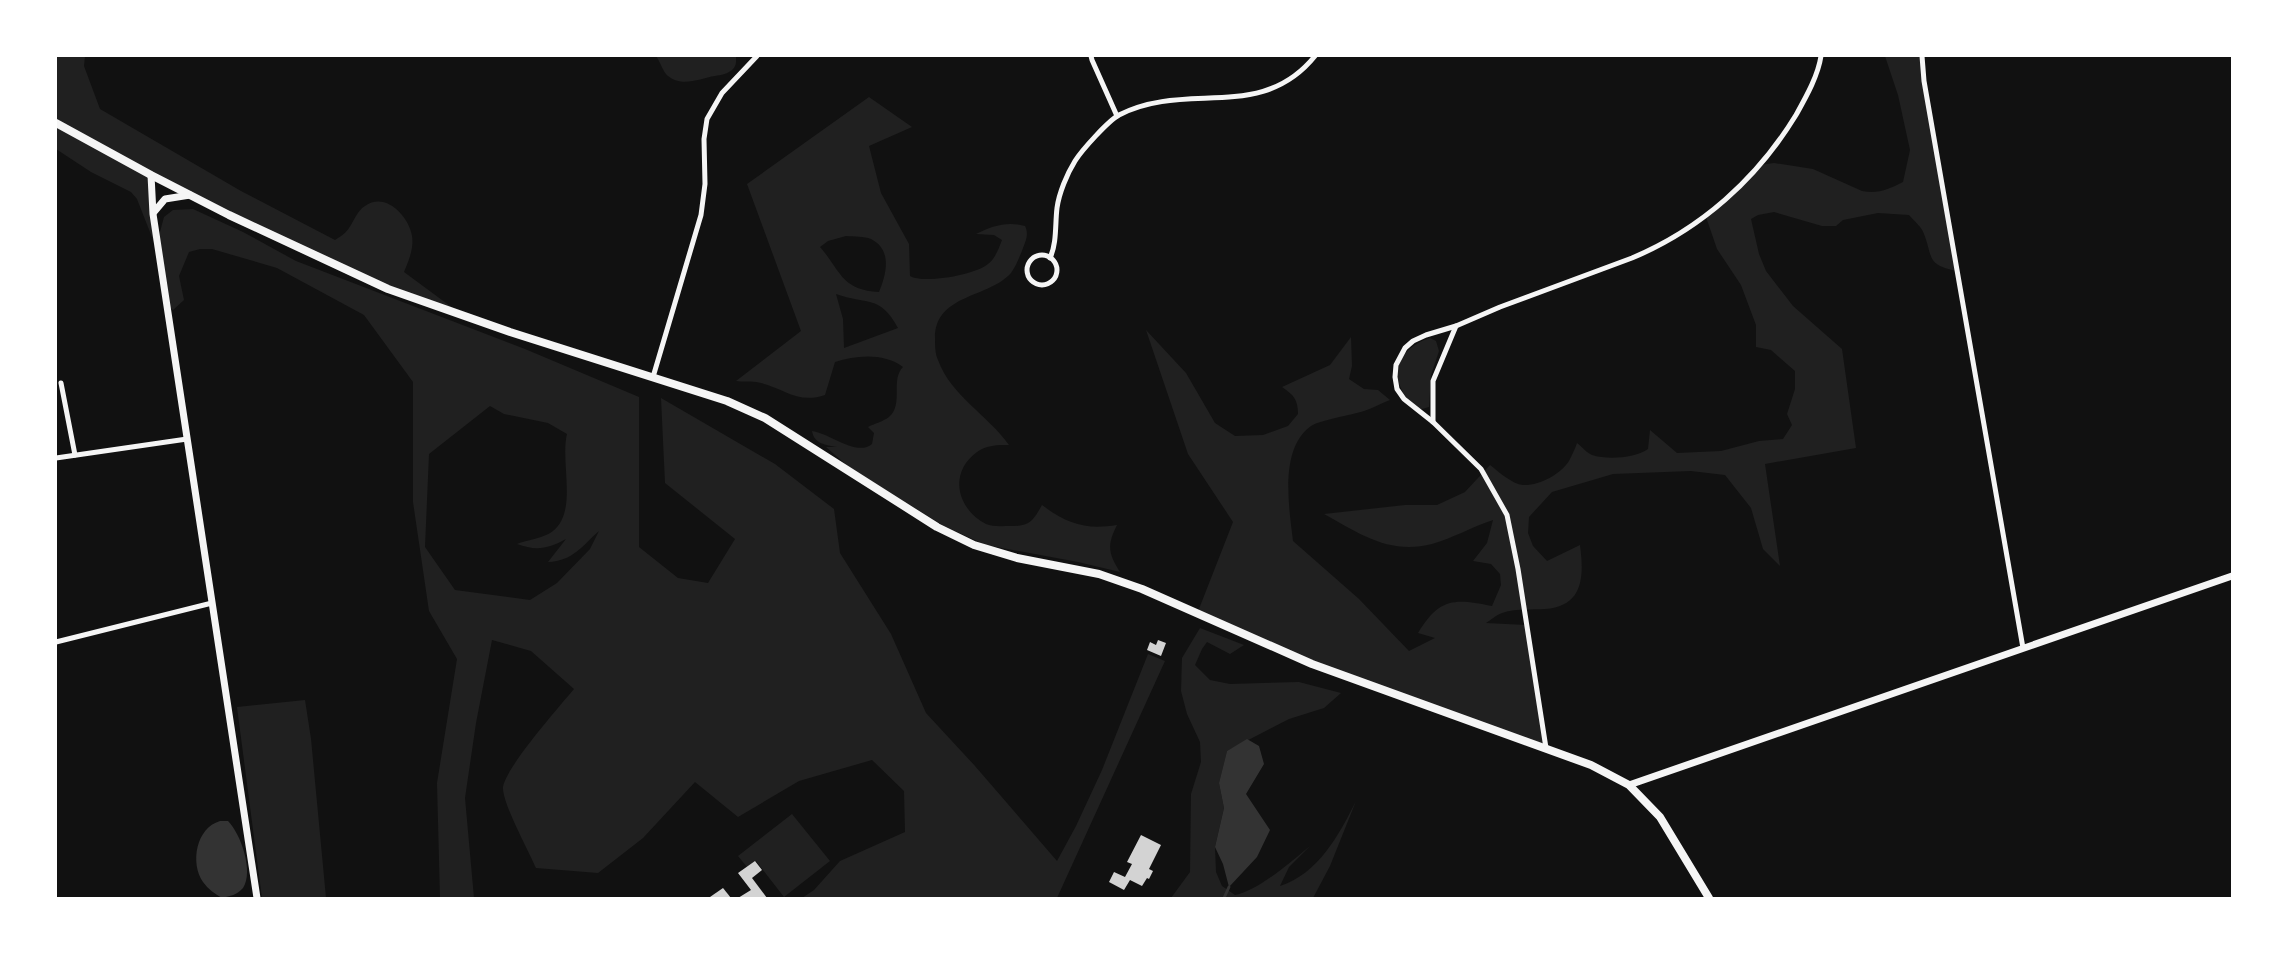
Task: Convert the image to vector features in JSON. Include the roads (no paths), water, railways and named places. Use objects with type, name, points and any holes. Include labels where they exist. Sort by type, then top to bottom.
[{"type":"main road","points":[[56,123],[189,195],[388,289],[499,328],[727,401],[765,418],[937,527],[974,545],[1017,558],[1099,574],[1142,589],[1312,664],[1591,765],[1629,785],[1660,818],[1709,898]]},
{"type":"street","points":[[653,377],[701,215],[705,184],[704,139],[707,119],[722,93],[757,56]]},
{"type":"street","points":[[1091,56],[1117,116]]},
{"type":"street","points":[[1050,258],[1054,246],[1058,203],[1069,172],[1087,146],[1117,116],[1168,100],[1259,94],[1284,83],[1315,56]]},
{"type":"street","points":[[1546,748],[1517,559],[1507,515],[1481,469],[1433,422],[1404,399],[1397,389],[1396,365],[1405,348],[1413,341],[1653,249],[1688,230],[1713,212],[1760,165],[1785,133],[1817,73],[1821,56]]},
{"type":"street","points":[[1922,56],[1928,102],[2023,648]]},
{"type":"street","points":[[151,175],[153,214],[257,898]]},
{"type":"street","points":[[153,214],[165,200],[189,195]]},
{"type":"street","points":[[1040,255],[1050,258],[1056,265],[1056,275],[1046,284],[1036,284],[1029,278],[1029,264],[1040,255]]},
{"type":"street","points":[[1433,422],[1434,381],[1455,326]]},
{"type":"street","points":[[62,383],[75,455]]},
{"type":"street","points":[[56,459],[187,439]]},
{"type":"street","points":[[1629,785],[2232,576]]},
{"type":"street","points":[[56,642],[212,603]]},
{"type":"waterway","points":[[1224,898],[1229,887]]}]
